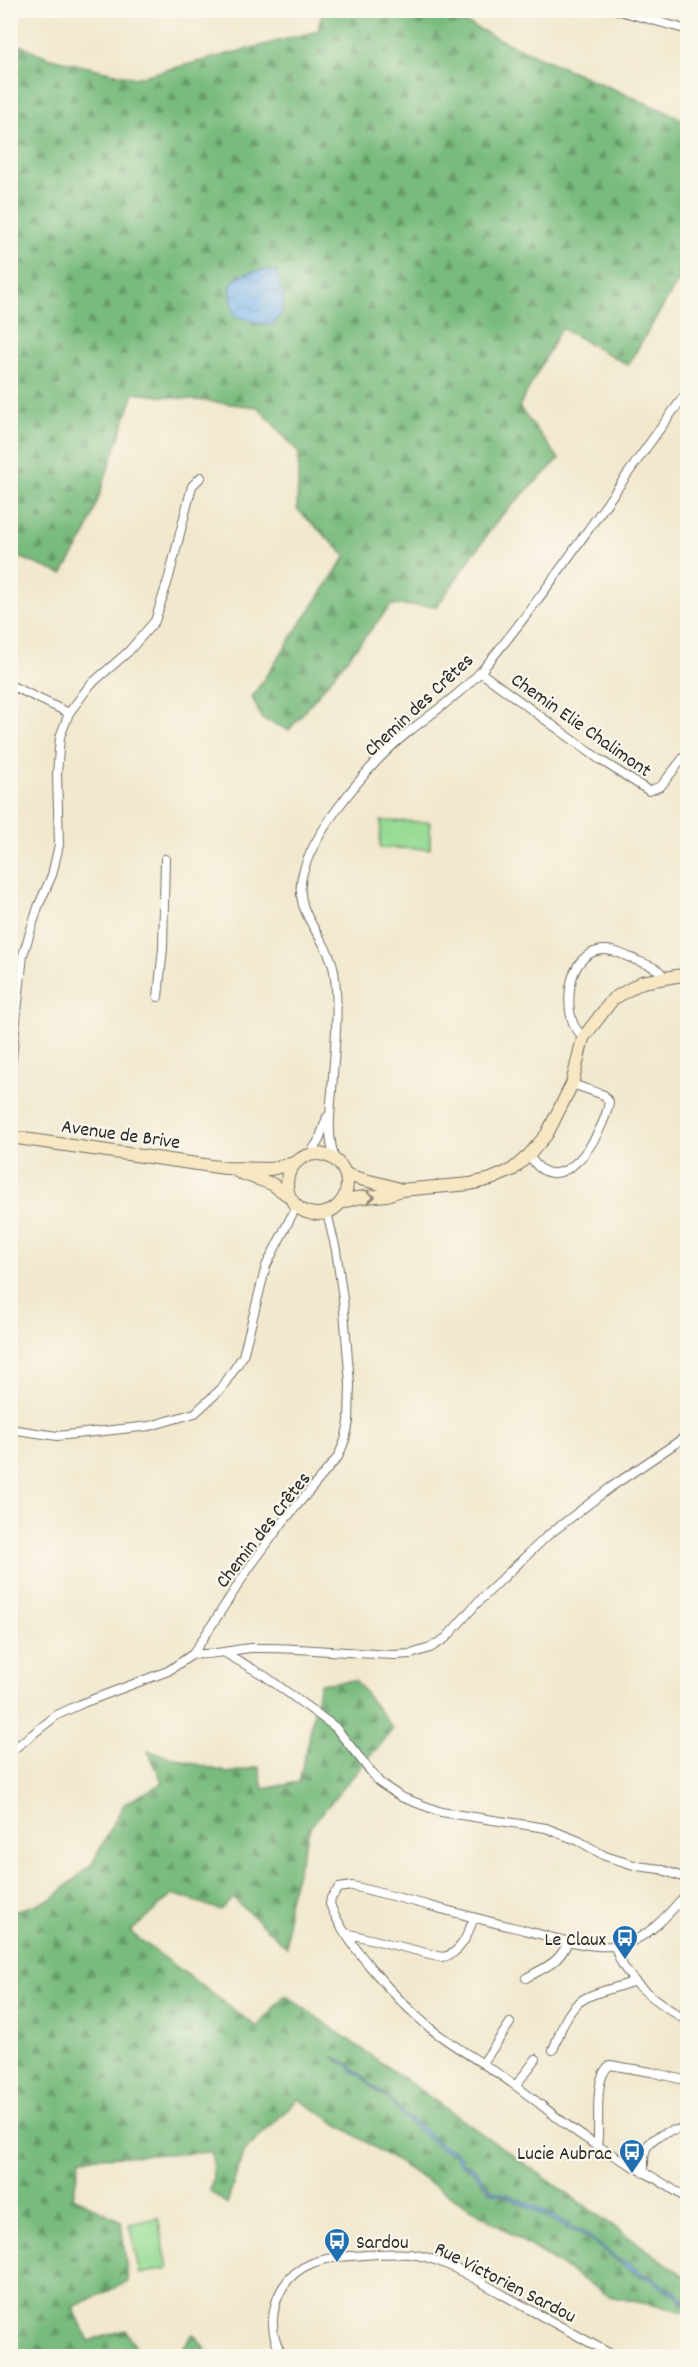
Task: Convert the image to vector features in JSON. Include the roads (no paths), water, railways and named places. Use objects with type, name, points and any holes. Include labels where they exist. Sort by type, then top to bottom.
[{"type":"street","points":[[616,10],[687,30]]},
{"type":"street","name":"Chemin des Crêtes","points":[[334,1159],[329,1114],[335,1033],[334,969],[306,916],[300,893],[303,870],[327,822],[380,759],[403,736],[442,706],[480,672],[543,594],[687,391]]},
{"type":"street","points":[[10,1077],[23,955],[38,907],[52,875],[59,845],[57,774],[60,737],[69,713],[90,685],[128,652],[155,621],[169,577],[192,486],[201,477]]},
{"type":"street","name":"Chemin Elie Chalimont","points":[[480,672],[599,759],[649,791],[661,786],[687,752]]},
{"type":"street","points":[[10,685],[69,713]]},
{"type":"street","points":[[158,997],[164,948],[165,859]]},
{"type":"street","points":[[583,1038],[573,1025],[569,1007],[569,989],[574,974],[583,960],[593,952],[604,950],[622,954],[661,970],[665,978]]},
{"type":"street","points":[[225,1168],[272,1184],[306,1213],[316,1215],[327,1213],[340,1203],[356,1198],[387,1195],[401,1190],[470,1184],[491,1179],[512,1170],[547,1134],[572,1084],[583,1038],[613,999],[642,982],[687,974]]},
{"type":"street","points":[[529,1155],[535,1166],[544,1172],[560,1174],[576,1165],[585,1154],[607,1115],[609,1102],[604,1095],[572,1084]]},
{"type":"street","name":"Chemin des Crêtes","points":[[310,1154],[319,1140],[329,1114]]},
{"type":"street","name":"Avenue de Brive","points":[[10,1137],[225,1168]]},
{"type":"street","points":[[225,1168],[271,1169],[294,1163],[310,1154],[322,1154],[334,1159],[346,1174],[362,1182],[389,1184],[401,1190]]},
{"type":"street","points":[[10,1429],[57,1436],[150,1426],[195,1413],[221,1389],[243,1356],[266,1266],[293,1202],[286,1185],[288,1173],[294,1163]]},
{"type":"street","points":[[340,1203],[347,1189],[346,1174]]},
{"type":"street","name":"Chemin des Crêtes","points":[[10,1752],[57,1715],[168,1671],[193,1654],[263,1550],[338,1457],[349,1422],[350,1384],[343,1299],[336,1250],[327,1213]]},
{"type":"street","points":[[193,1654],[210,1656],[250,1648],[275,1648],[394,1655],[411,1654],[430,1648],[446,1638],[478,1602],[547,1536],[611,1487],[687,1435]]},
{"type":"street","points":[[224,1653],[274,1682],[335,1727],[380,1783],[401,1797],[441,1812],[546,1828],[579,1841],[605,1857],[637,1866],[660,1869],[687,1880]]},
{"type":"street","points":[[687,1892],[644,1935],[627,1944],[615,1946],[568,1941],[346,1886],[334,1892],[330,1904],[360,1953],[408,2008],[430,2028],[516,2085],[597,2146],[687,2200]]},
{"type":"street","points":[[346,1932],[442,1957],[449,1956],[461,1945],[474,1918]]},
{"type":"street","points":[[526,1978],[558,1960],[568,1941]]},
{"type":"street","points":[[615,1946],[618,1959],[634,1981],[687,2022]]},
{"type":"street","points":[[553,2050],[567,2018],[578,2003],[634,1981]]},
{"type":"street","points":[[483,2062],[510,2023]]},
{"type":"street","points":[[516,2085],[536,2059]]},
{"type":"street","points":[[597,2146],[600,2131],[599,2081],[609,2065],[687,2081]]},
{"type":"street","points":[[644,2173],[646,2146],[673,2130],[687,2130]]},
{"type":"street","points":[[678,2193],[687,2188]]},
{"type":"street","name":"Rue Victorien Sardou","points":[[283,2356],[274,2339],[274,2312],[283,2286],[304,2265],[335,2257],[409,2254],[424,2257],[458,2270],[614,2356]]},
{"type":"water","points":[[265,270],[276,271],[283,298],[279,318],[274,324],[267,325],[235,316],[231,295],[233,282],[237,278]]},
{"type":"water","points":[[332,2056],[351,2065],[353,2070],[362,2075],[439,2144],[459,2154],[463,2163],[474,2168],[493,2191],[507,2194],[542,2210],[587,2235],[619,2260],[631,2265],[644,2275],[654,2278],[668,2290],[676,2292],[684,2301],[687,2301],[687,2304],[682,2303],[676,2295],[666,2292],[653,2280],[640,2276],[617,2261],[586,2237],[506,2196],[492,2193],[474,2172],[460,2163],[456,2155],[440,2148],[402,2116],[390,2101],[372,2087],[360,2075],[351,2071],[349,2065]]},
{"type":"place","name":"Le Claux","points":[[625,1961]]},
{"type":"place","name":"Lucie Aubrac","points":[[632,2175]]},
{"type":"place","name":"Sardou","points":[[337,2264]]}]
